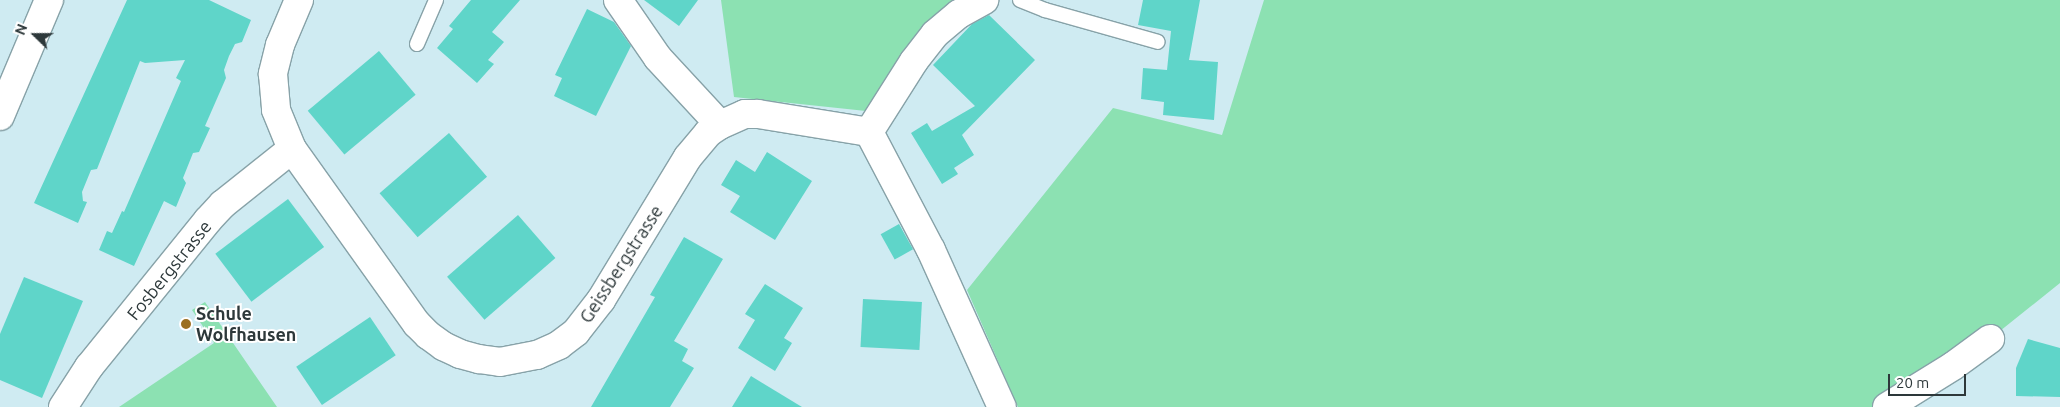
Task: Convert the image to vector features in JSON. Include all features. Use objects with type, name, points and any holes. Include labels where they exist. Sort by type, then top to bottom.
[{"type":"street","points":[[0,116],[49,0]]},
{"type":"street","name":"Geissbergstrasse","points":[[299,0],[280,45],[273,74],[276,110],[292,149],[405,308],[428,335],[460,354],[500,362],[537,355],[559,345],[583,325],[601,300],[688,157],[708,132],[720,125],[746,114],[758,114],[869,132]]},
{"type":"street","points":[[618,0],[658,58],[720,125]]},
{"type":"street","points":[[984,0],[959,14],[935,34],[914,61],[869,132],[931,250],[1002,407]]},
{"type":"street","name":"Fosbergstrasse","points":[[63,407],[89,367],[208,220],[223,204],[292,149]]},
{"type":"street","points":[[1887,407],[1953,366],[1990,339]]},
{"type":"lane","points":[[417,44],[436,0]]},
{"type":"lane","points":[[1020,0],[1046,10],[1158,42]]},
{"type":"green space","points":[[721,0],[958,0],[929,21],[866,111],[734,97]]},
{"type":"green space","points":[[1264,0],[2060,0],[2060,283],[1990,339],[1887,407],[1018,407],[967,290],[1113,108],[1222,135]]},
{"type":"green space","points":[[205,302],[277,407],[119,407],[214,343],[192,310]]},
{"type":"building","points":[[127,0],[209,0],[251,20],[242,42],[235,44],[229,56],[224,70],[226,78],[205,126],[210,128],[199,152],[193,153],[183,178],[186,183],[176,207],[164,201],[134,266],[99,250],[107,231],[112,233],[122,211],[124,212],[181,81],[176,78],[185,60],[145,63],[140,61],[97,169],[91,170],[82,192],[83,201],[87,202],[78,223],[34,203]]},
{"type":"building","points":[[471,0],[520,0],[492,32],[504,42],[488,60],[494,64],[477,83],[437,48],[453,29],[449,26]]},
{"type":"building","points":[[644,0],[698,0],[679,26]]},
{"type":"building","points":[[1143,0],[1200,0],[1189,60],[1218,62],[1214,120],[1163,115],[1164,102],[1141,99],[1143,68],[1167,70],[1171,31],[1138,25]]},
{"type":"building","points":[[587,9],[614,22],[631,46],[596,116],[554,96],[562,78],[555,75]]},
{"type":"building","points":[[989,15],[1035,60],[962,135],[974,155],[954,168],[958,174],[942,184],[911,133],[927,123],[932,131],[975,106],[933,65],[972,24]]},
{"type":"building","points":[[379,51],[416,95],[344,154],[308,111]]},
{"type":"building","points":[[449,133],[487,177],[418,237],[380,193]]},
{"type":"building","points":[[767,152],[812,181],[775,240],[730,212],[740,196],[721,185],[736,160],[755,172]]},
{"type":"building","points":[[288,199],[324,247],[251,302],[215,254]]},
{"type":"building","points":[[518,215],[555,258],[484,320],[447,277]]},
{"type":"building","points":[[899,224],[913,249],[895,260],[881,234]]},
{"type":"building","points":[[684,237],[723,259],[674,341],[688,349],[682,361],[694,368],[670,407],[591,407],[655,297],[650,295]]},
{"type":"building","points":[[24,277],[83,301],[42,398],[0,380],[0,334]]},
{"type":"building","points":[[765,284],[803,308],[784,338],[792,343],[775,371],[738,348],[755,320],[745,314]]},
{"type":"building","points":[[863,299],[922,302],[919,350],[860,347]]},
{"type":"building","points":[[370,317],[396,355],[322,405],[296,367]]},
{"type":"building","points":[[2028,339],[2060,348],[2060,397],[2016,396],[2016,368]]},
{"type":"building","points":[[751,376],[802,407],[732,407]]},
{"type":"place","name":"Schule Wolfhausen","points":[[186,324]]}]
